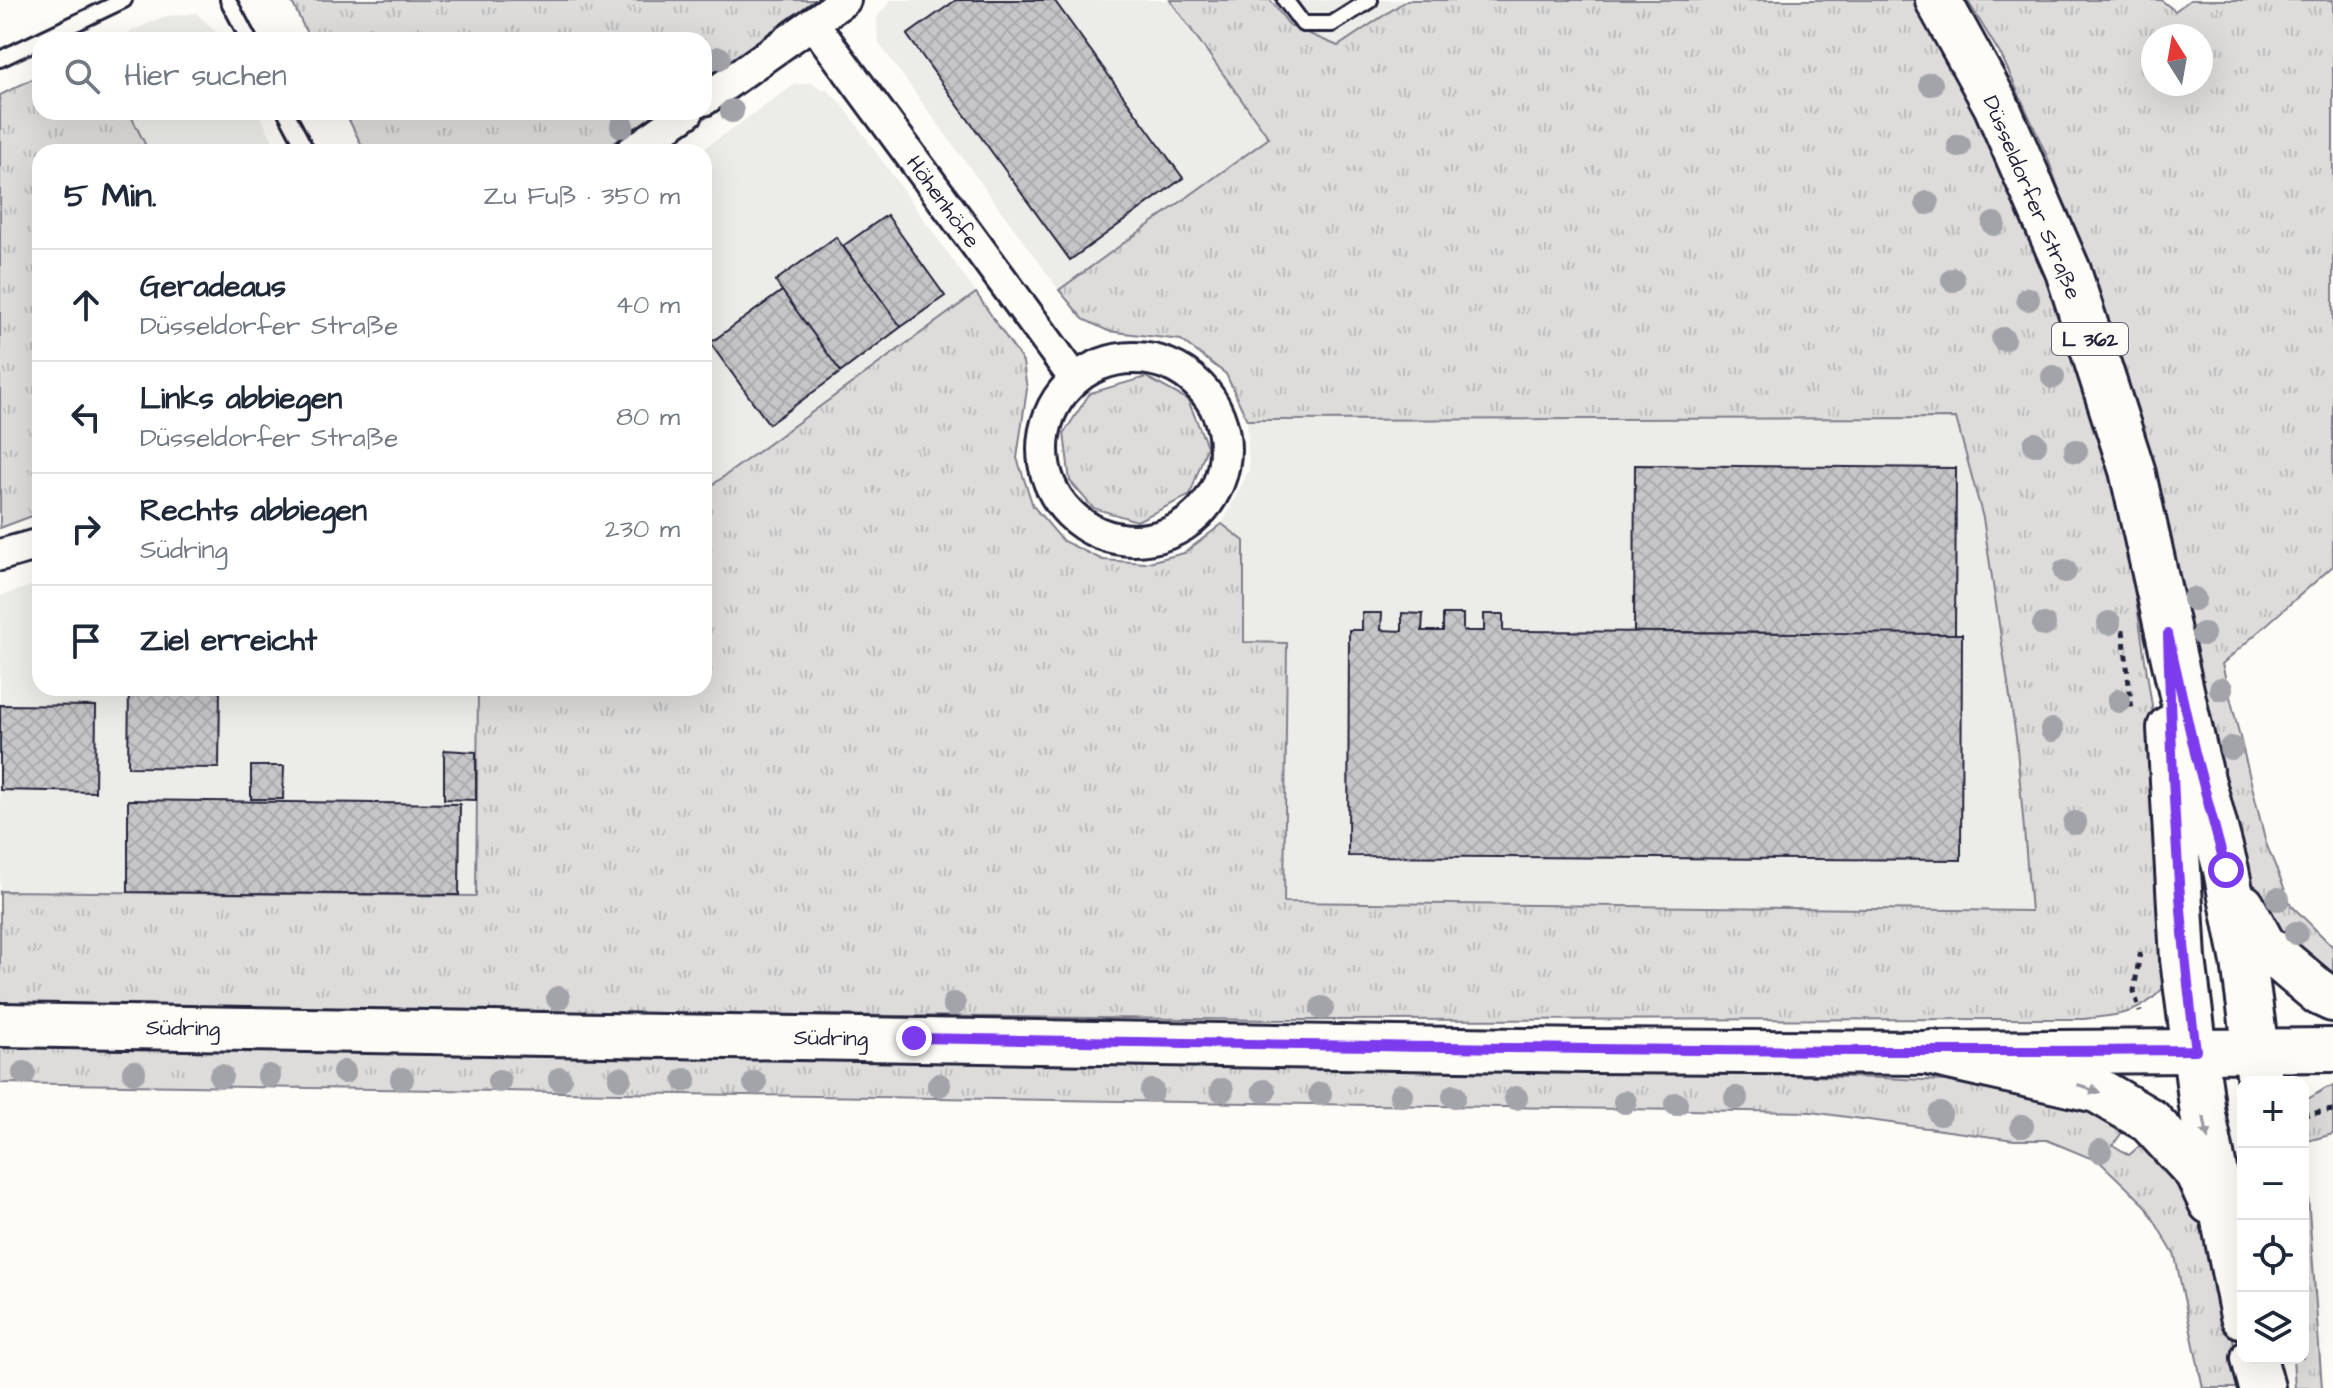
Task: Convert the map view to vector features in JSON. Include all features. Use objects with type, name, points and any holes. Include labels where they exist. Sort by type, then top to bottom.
[{"type":"main road","name":"Düsseldorfer Straße","points":[[1938,0],[1996,105],[2068,271],[2132,470],[2195,753],[2226,870],[2259,1066]]},
{"type":"main road","name":"Düsseldorfer Straße","points":[[2168,634],[2174,818],[2183,959],[2203,1114],[2238,1292]]},
{"type":"main road","points":[[2226,870],[2263,945],[2320,993],[2333,999]]},
{"type":"main road","name":"Südring","points":[[0,1025],[1571,1050],[1932,1053],[2196,1050],[2259,1066],[2333,1050]]},
{"type":"main road","points":[[1932,1053],[2097,1090],[2150,1121],[2197,1172],[2228,1236]]},
{"type":"main road","points":[[2256,1364],[2262,1388]]},
{"type":"main road","points":[[2277,1388],[2278,1364]]},
{"type":"street","points":[[712,94],[845,0]]},
{"type":"street","name":"Höhenhöfe","points":[[813,23],[1075,379]]},
{"type":"street","points":[[642,144],[677,120]]},
{"type":"street","points":[[1132,358],[1163,362],[1190,376],[1211,399],[1223,427],[1226,457],[1218,486],[1202,511],[1179,530],[1150,540],[1121,540],[1092,530],[1068,512],[1051,488],[1043,459],[1045,430],[1056,402],[1075,379],[1102,364],[1132,358]]},
{"type":"street","points":[[0,555],[32,546]]},
{"type":"lane","points":[[57,32],[124,0]]},
{"type":"lane","points":[[228,0],[245,32]]},
{"type":"lane","points":[[1285,0],[1303,24],[1332,24],[1370,0]]},
{"type":"lane","points":[[0,59],[32,44]]},
{"type":"lane","points":[[290,120],[303,144]]},
{"type":"path","points":[[2121,616],[2134,727]]},
{"type":"path","points":[[2142,937],[2134,991],[2152,1051]]},
{"type":"path","points":[[2309,1114],[2333,1110]]},
{"type":"shaded area","points":[[891,0],[1170,0],[1269,138],[1059,290],[878,42],[877,17]]},
{"type":"shaded area","points":[[1270,0],[1407,0],[1339,46],[1290,26]]},
{"type":"shaded area","points":[[196,13],[216,32],[130,32],[162,17]]},
{"type":"shaded area","points":[[811,83],[829,92],[842,104],[976,293],[712,485],[710,144],[794,85]]},
{"type":"shaded area","points":[[133,120],[263,120],[274,144],[145,144]]},
{"type":"shaded area","points":[[1956,417],[1983,518],[2016,737],[2031,911],[1283,902],[1287,643],[1244,642],[1244,542],[1222,524],[1249,470],[1247,420]]},
{"type":"shaded area","points":[[32,586],[32,696],[478,696],[476,896],[0,891],[0,596]]},
{"type":"green space","points":[[291,0],[815,0],[712,73],[712,32],[306,32]]},
{"type":"green space","points":[[1170,0],[1270,0],[1290,26],[1338,46],[1407,0],[1913,0],[1962,78],[2029,217],[2109,471],[2127,540],[2155,726],[2170,979],[2161,991],[2133,1010],[2084,1019],[1293,1020],[0,1007],[0,891],[476,896],[478,696],[712,696],[712,485],[976,293],[1023,362],[1027,389],[1017,458],[1033,506],[1063,541],[1103,560],[1145,563],[1184,553],[1222,524],[1244,541],[1244,642],[1287,643],[1284,902],[2031,911],[2016,737],[1983,518],[1956,418],[1247,420],[1226,374],[1181,340],[1108,331],[1083,319],[1059,290],[1269,138]]},
{"type":"green space","points":[[1967,0],[2161,0],[2175,11],[2190,0],[2333,0],[2333,566],[2222,664],[2266,843],[2291,905],[2333,947],[2333,980],[2277,934],[2240,866],[2160,492],[2128,385],[2047,156],[2002,57]]},
{"type":"green space","points":[[32,79],[32,120],[133,120],[145,144],[32,144],[32,516],[0,528],[0,95]]},
{"type":"green space","points":[[349,120],[647,120],[612,144],[361,144]]},
{"type":"green space","points":[[1146,377],[1188,400],[1207,446],[1190,495],[1137,521],[1093,508],[1070,481],[1064,433],[1090,393]]},
{"type":"green space","points":[[0,1045],[1330,1062],[1945,1081],[2076,1101],[2128,1124],[2113,1145],[2129,1155],[2148,1139],[2200,1203],[2219,1263],[2242,1388],[2203,1388],[2175,1256],[2145,1205],[2100,1162],[2047,1140],[2014,1140],[1811,1112],[0,1083]]},
{"type":"green space","points":[[2333,1086],[2333,1134],[2309,1141],[2309,1098]]},
{"type":"green space","points":[[2309,1210],[2322,1388],[2295,1388],[2293,1364],[2309,1364]]},
{"type":"building","points":[[956,0],[1054,0],[1183,178],[1070,260],[907,35]]},
{"type":"building","points":[[887,215],[945,296],[901,327],[843,246]]},
{"type":"building","points":[[836,237],[901,327],[841,372],[775,281]]},
{"type":"building","points":[[782,291],[841,372],[769,424],[712,342]]},
{"type":"building","points":[[1635,465],[1956,468],[1955,634],[1634,632]]},
{"type":"building","points":[[1362,613],[1382,613],[1381,630],[1402,631],[1402,613],[1423,614],[1422,631],[1443,631],[1443,614],[1463,614],[1463,631],[1484,631],[1484,614],[1503,614],[1503,631],[1962,634],[1961,860],[1348,856],[1349,630],[1362,630]]},
{"type":"building","points":[[129,696],[220,696],[219,768],[128,767]]},
{"type":"building","points":[[0,705],[96,706],[95,792],[0,790]]},
{"type":"building","points":[[444,750],[476,752],[476,800],[444,799]]},
{"type":"building","points":[[251,766],[284,766],[283,799],[251,799]]},
{"type":"building","points":[[128,800],[460,804],[459,895],[128,892]]},
{"type":"route","points":[[914,1038],[1587,1051],[1932,1053],[2196,1050],[2183,959],[2174,818],[2168,634],[2226,870]]}]
